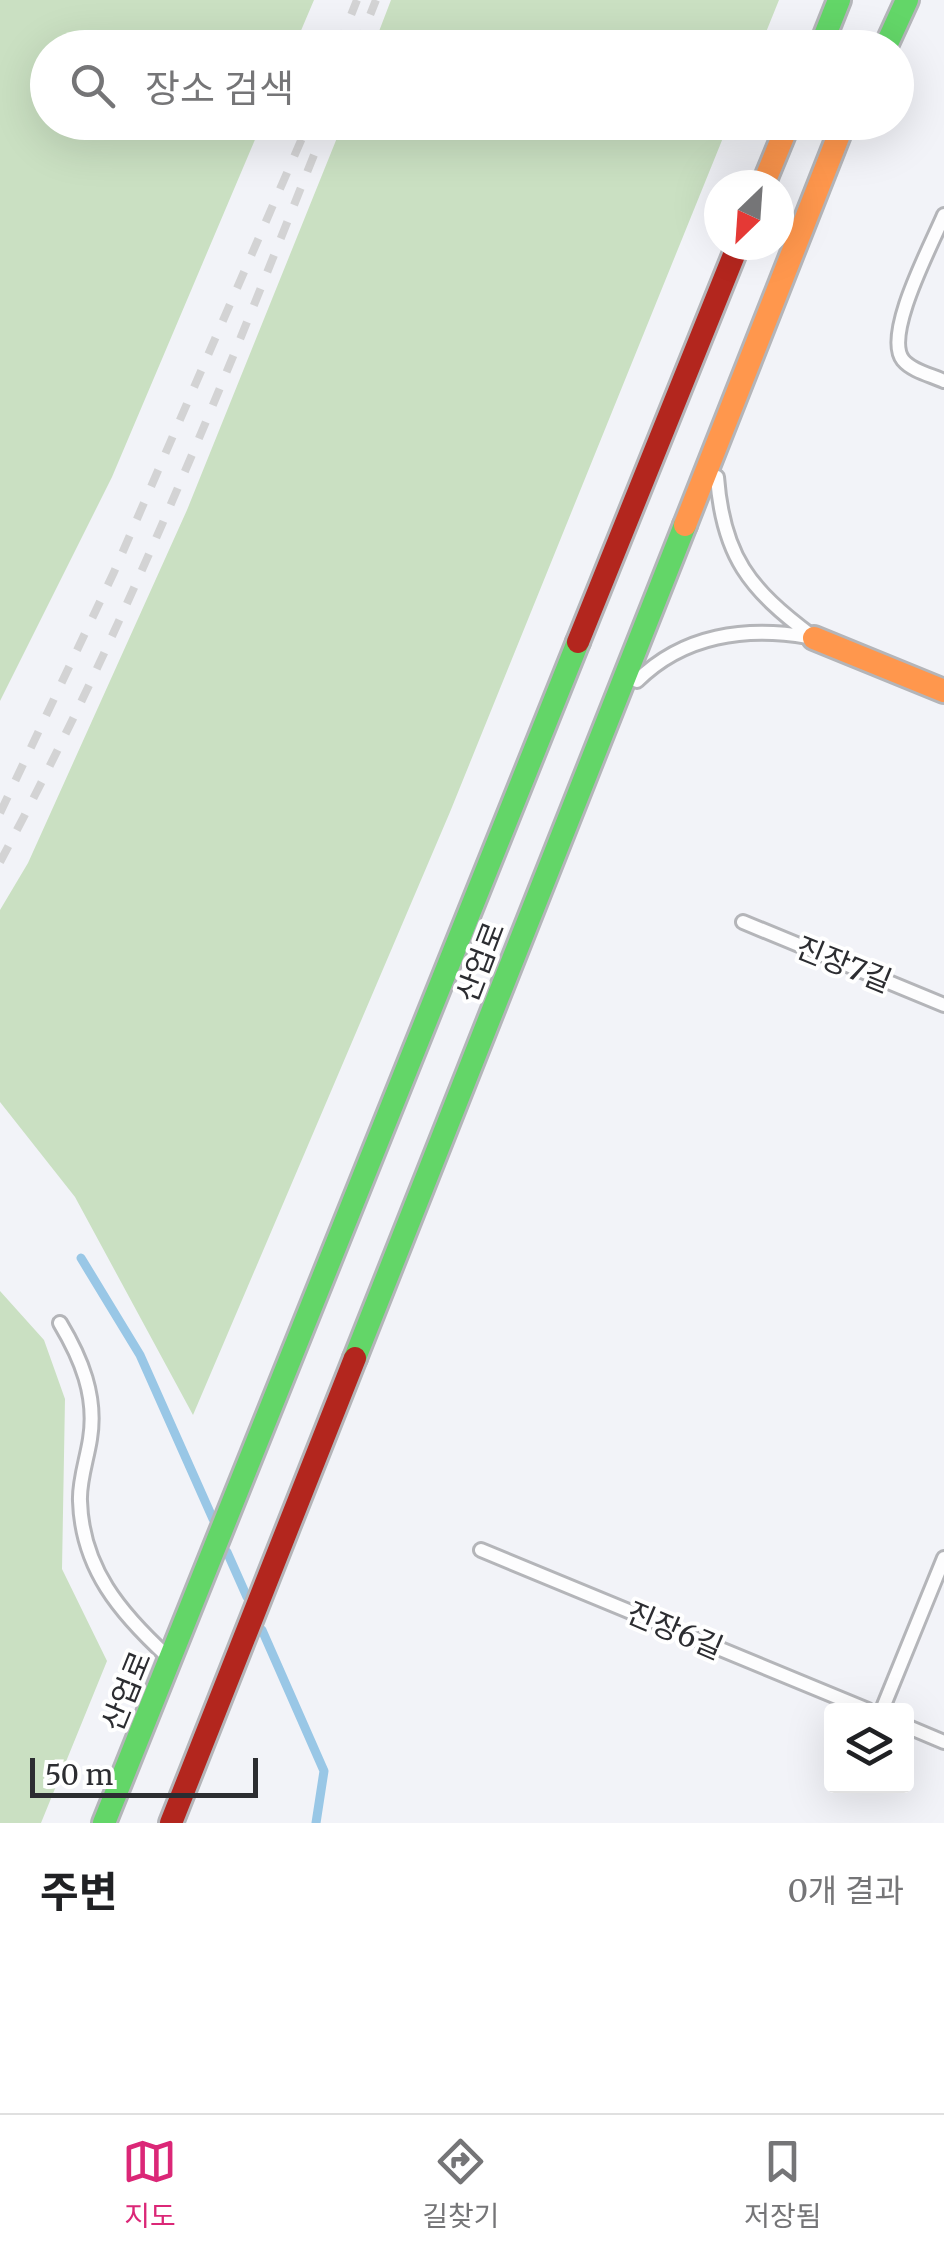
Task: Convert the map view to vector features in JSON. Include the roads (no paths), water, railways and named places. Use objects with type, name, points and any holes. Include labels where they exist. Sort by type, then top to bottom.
[{"type":"main road","points":[[814,30],[825,0]]},
{"type":"main road","points":[[828,30],[840,0]]},
{"type":"main road","points":[[881,30],[893,0]]},
{"type":"main road","points":[[893,30],[906,0]]},
{"type":"main road","points":[[766,170],[775,140]]},
{"type":"main road","points":[[768,170],[781,140]]},
{"type":"main road","name":"산업로","points":[[171,1823],[837,140]]},
{"type":"main road","points":[[776,290],[844,140]]},
{"type":"main road","name":"산업로","points":[[104,1823],[732,260]]},
{"type":"main road","points":[[814,638],[944,691]]},
{"type":"lane","points":[[944,215],[896,331],[900,358],[911,368],[944,381]]},
{"type":"lane","points":[[719,436],[720,514],[727,544],[763,596],[814,638]]},
{"type":"lane","points":[[614,704],[662,661],[714,637],[780,632],[814,638]]},
{"type":"lane","name":"진장7길","points":[[743,922],[944,1005]]},
{"type":"lane","points":[[60,1323],[85,1366],[92,1433],[80,1496],[82,1533],[104,1590],[133,1625],[171,1660]]},
{"type":"lane","name":"진장6길","points":[[481,1550],[851,1703]]},
{"type":"lane","points":[[885,1703],[944,1558]]},
{"type":"lane","points":[[914,1729],[944,1742]]},
{"type":"waterway","points":[[81,1258],[140,1355],[213,1519]]},
{"type":"waterway","points":[[227,1552],[247,1597]]},
{"type":"waterway","points":[[262,1630],[324,1771],[316,1823]]},
{"type":"railway","points":[[345,30],[357,0]]},
{"type":"railway","points":[[364,30],[376,0]]},
{"type":"railway","points":[[0,813],[114,572],[301,140]]},
{"type":"railway","points":[[0,862],[133,590],[214,404],[320,140]]}]
